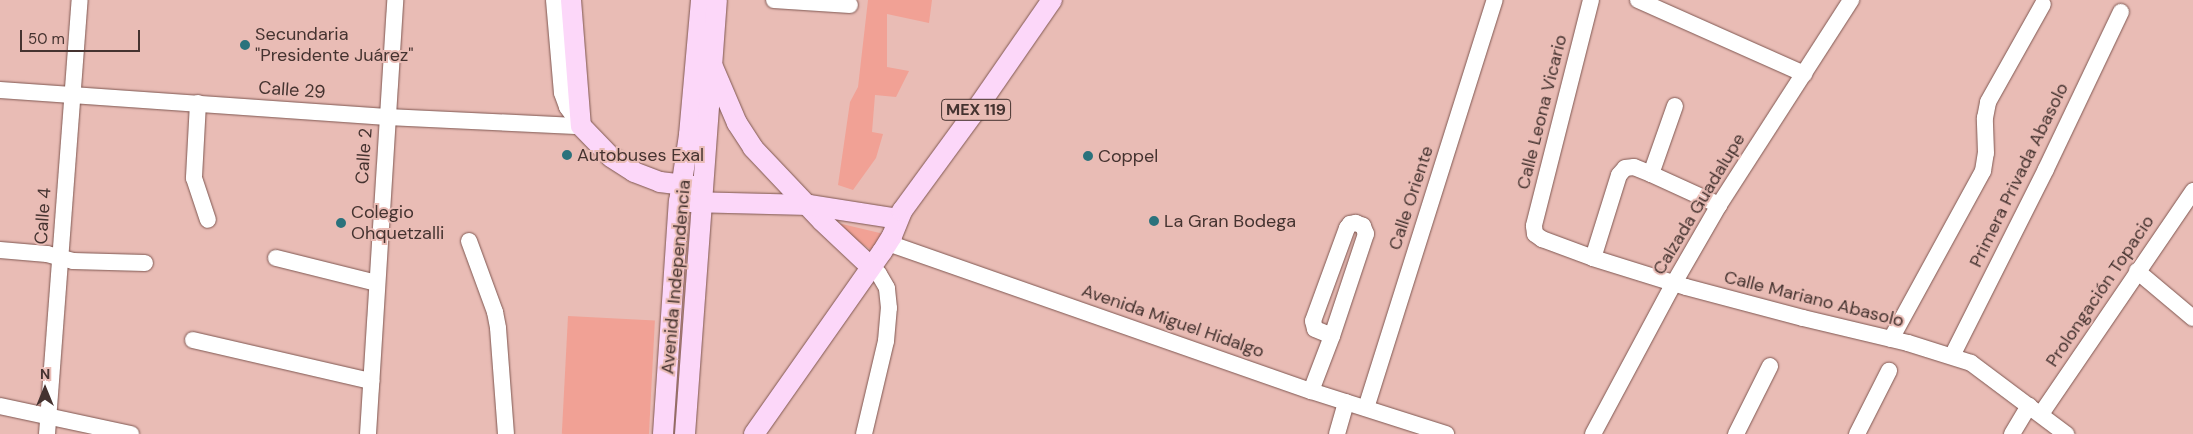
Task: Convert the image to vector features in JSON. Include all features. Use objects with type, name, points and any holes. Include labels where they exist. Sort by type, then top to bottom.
[{"type":"main road","points":[[571,0],[581,126],[611,157],[634,172],[660,182],[681,194],[809,205],[898,219]]},
{"type":"main road","points":[[687,0],[711,64],[746,138],[764,161],[809,205],[822,221],[871,267]]},
{"type":"main road","name":"Avenida Independencia","points":[[663,434],[681,194],[689,135],[701,0]]},
{"type":"main road","name":"Avenida Independencia","points":[[685,434],[717,0]]},
{"type":"main road","name":"MEX 119","points":[[754,434],[888,243],[898,219],[1052,0]]},
{"type":"street","name":"Calle 4","points":[[47,434],[71,95],[80,0]]},
{"type":"street","name":"Calle 2","points":[[368,434],[395,0]]},
{"type":"street","points":[[554,0],[562,93],[567,107],[581,126]]},
{"type":"street","points":[[774,0],[850,5]]},
{"type":"street","name":"Calle Oriente","points":[[1366,408],[1495,0]]},
{"type":"street","name":"Calle Leona Vicario","points":[[1535,234],[1534,226],[1591,0]]},
{"type":"street","points":[[1638,0],[1804,74]]},
{"type":"street","name":"Calzada Guadalupe","points":[[1593,434],[1674,283],[1719,205],[1851,0]]},
{"type":"street","name":"Primera Privada Abasolo","points":[[1891,339],[1983,171],[1986,154],[1984,118],[1988,102],[2043,4]]},
{"type":"street","name":"Primera Privada Abasolo","points":[[1952,356],[2050,160],[2120,12]]},
{"type":"street","name":"Calle 29","points":[[0,90],[387,117],[581,126]]},
{"type":"street","points":[[198,103],[194,178],[208,220]]},
{"type":"street","points":[[1651,174],[1675,106]]},
{"type":"street","points":[[1593,258],[1618,174],[1625,168],[1634,167],[1719,205]]},
{"type":"street","name":"Prolongación Topacio","points":[[2012,434],[2035,410],[2193,191]]},
{"type":"street","points":[[1311,391],[1332,336],[1366,234],[1363,226],[1356,224],[1350,224],[1347,228],[1313,321],[1315,329],[1332,336]]},
{"type":"street","name":"Calle Mariano Abasolo","points":[[1535,234],[1542,240],[1593,258],[1674,283],[1952,356],[1978,366],[2066,434]]},
{"type":"street","points":[[469,241],[495,312],[506,434]]},
{"type":"street","name":"Avenida Miguel Hidalgo","points":[[888,243],[1311,391],[1442,433]]},
{"type":"street","points":[[0,250],[60,257],[73,261],[146,263]]},
{"type":"street","points":[[276,258],[376,283]]},
{"type":"street","points":[[864,434],[886,341],[889,308],[886,288],[879,274],[871,267]]},
{"type":"street","points":[[2137,271],[2193,318]]},
{"type":"street","points":[[193,340],[371,381]]},
{"type":"street","points":[[1736,434],[1770,366]]},
{"type":"street","points":[[1857,434],[1889,371]]},
{"type":"street","points":[[1337,434],[1346,402]]},
{"type":"street","points":[[0,406],[131,434]]},
{"type":"shaded area","points":[[868,0],[932,0],[929,23],[887,14],[887,67],[909,71],[896,97],[875,95],[872,132],[883,134],[876,158],[853,190],[838,185],[850,102],[858,87]]},
{"type":"shaded area","points":[[839,224],[884,234],[874,252],[840,229]]},
{"type":"shaded area","points":[[568,316],[655,321],[649,434],[562,434]]},
{"type":"place","name":"Secundaria \"Presidente Juárez\"","points":[[245,45]]},
{"type":"place","name":"Autobuses Exal","points":[[567,155]]},
{"type":"place","name":"Coppel","points":[[1088,156]]},
{"type":"place","name":"La Gran Bodega","points":[[1154,221]]},
{"type":"place","name":"Colegio Ohquetzalli","points":[[341,223]]}]
